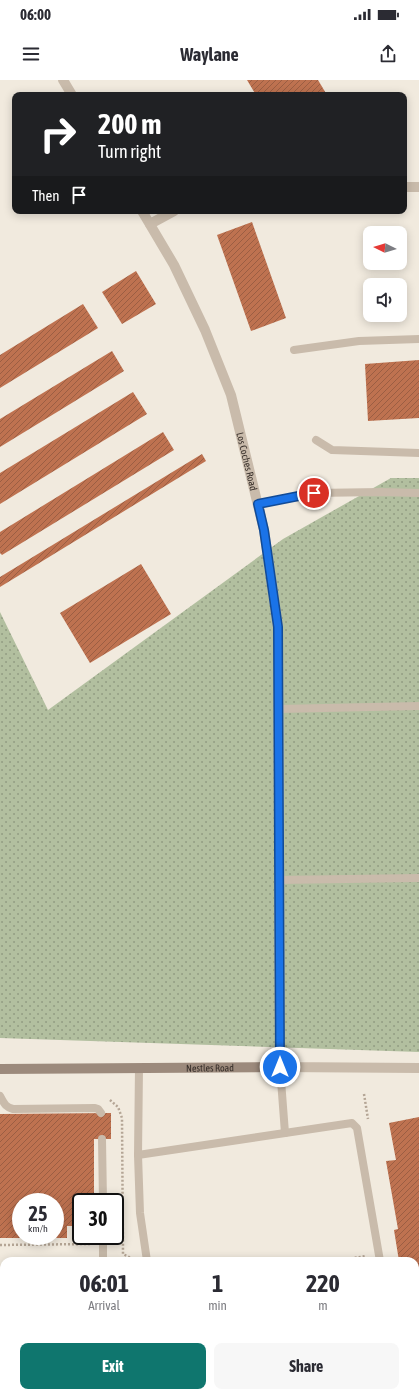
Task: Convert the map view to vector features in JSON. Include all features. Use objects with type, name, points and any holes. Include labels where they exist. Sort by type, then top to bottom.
[{"type":"street","points":[[63,80],[70,92]]},
{"type":"street","points":[[407,186],[419,187]]},
{"type":"street","name":"Los Coches Road","points":[[144,214],[174,265],[208,337],[230,395],[264,530],[278,627],[280,1067]]},
{"type":"street","points":[[150,224],[168,214]]},
{"type":"street","name":"Nestles Road","points":[[0,1069],[280,1067],[419,1068]]},
{"type":"lane","points":[[294,350],[359,341],[419,339]]},
{"type":"lane","points":[[316,440],[332,450],[419,453]]},
{"type":"lane","points":[[258,504],[314,493],[419,493]]},
{"type":"lane","points":[[278,709],[419,706]]},
{"type":"lane","points":[[279,880],[419,878]]},
{"type":"lane","points":[[280,1067],[285,1133]]},
{"type":"lane","points":[[139,1068],[138,1155],[140,1213],[146,1257]]},
{"type":"lane","points":[[0,1096],[8,1108],[95,1108],[101,1113]]},
{"type":"lane","points":[[138,1155],[352,1123],[357,1128],[379,1257]]},
{"type":"lane","points":[[102,1139],[102,1193]]},
{"type":"lane","points":[[103,1245],[103,1257]]},
{"type":"path","points":[[105,1096],[118,1107],[122,1118],[123,1193]]},
{"type":"path","points":[[0,1244],[72,1241]]},
{"type":"path","points":[[123,1245],[123,1254],[129,1257]]},
{"type":"green space","points":[[391,478],[419,478],[419,1052],[0,1038],[0,612],[48,710],[283,539]]},
{"type":"building","points":[[247,80],[318,80],[325,92],[254,92]]},
{"type":"building","points":[[252,222],[286,318],[251,331],[217,235]]},
{"type":"building","points":[[136,271],[156,304],[122,324],[102,292]]},
{"type":"building","points":[[83,304],[98,328],[0,388],[0,355]]},
{"type":"building","points":[[112,351],[124,371],[0,447],[0,419]]},
{"type":"building","points":[[419,360],[419,418],[368,421],[365,364]]},
{"type":"building","points":[[133,392],[147,414],[0,504],[0,473]]},
{"type":"building","points":[[163,432],[174,450],[2,555],[0,553],[0,532]]},
{"type":"building","points":[[202,454],[206,461],[0,587],[0,577]]},
{"type":"building","points":[[141,564],[171,614],[90,663],[60,613]]},
{"type":"building","points":[[111,1113],[111,1139],[94,1139],[94,1193],[72,1193],[72,1226],[67,1226],[67,1238],[64,1238],[64,1193],[12,1193],[12,1238],[0,1238],[0,1114]]},
{"type":"building","points":[[419,1117],[419,1257],[398,1257],[394,1230],[398,1229],[386,1161],[396,1160],[389,1123]]},
{"type":"route","points":[[280,1067],[278,627],[264,530],[258,504],[314,493]]}]
